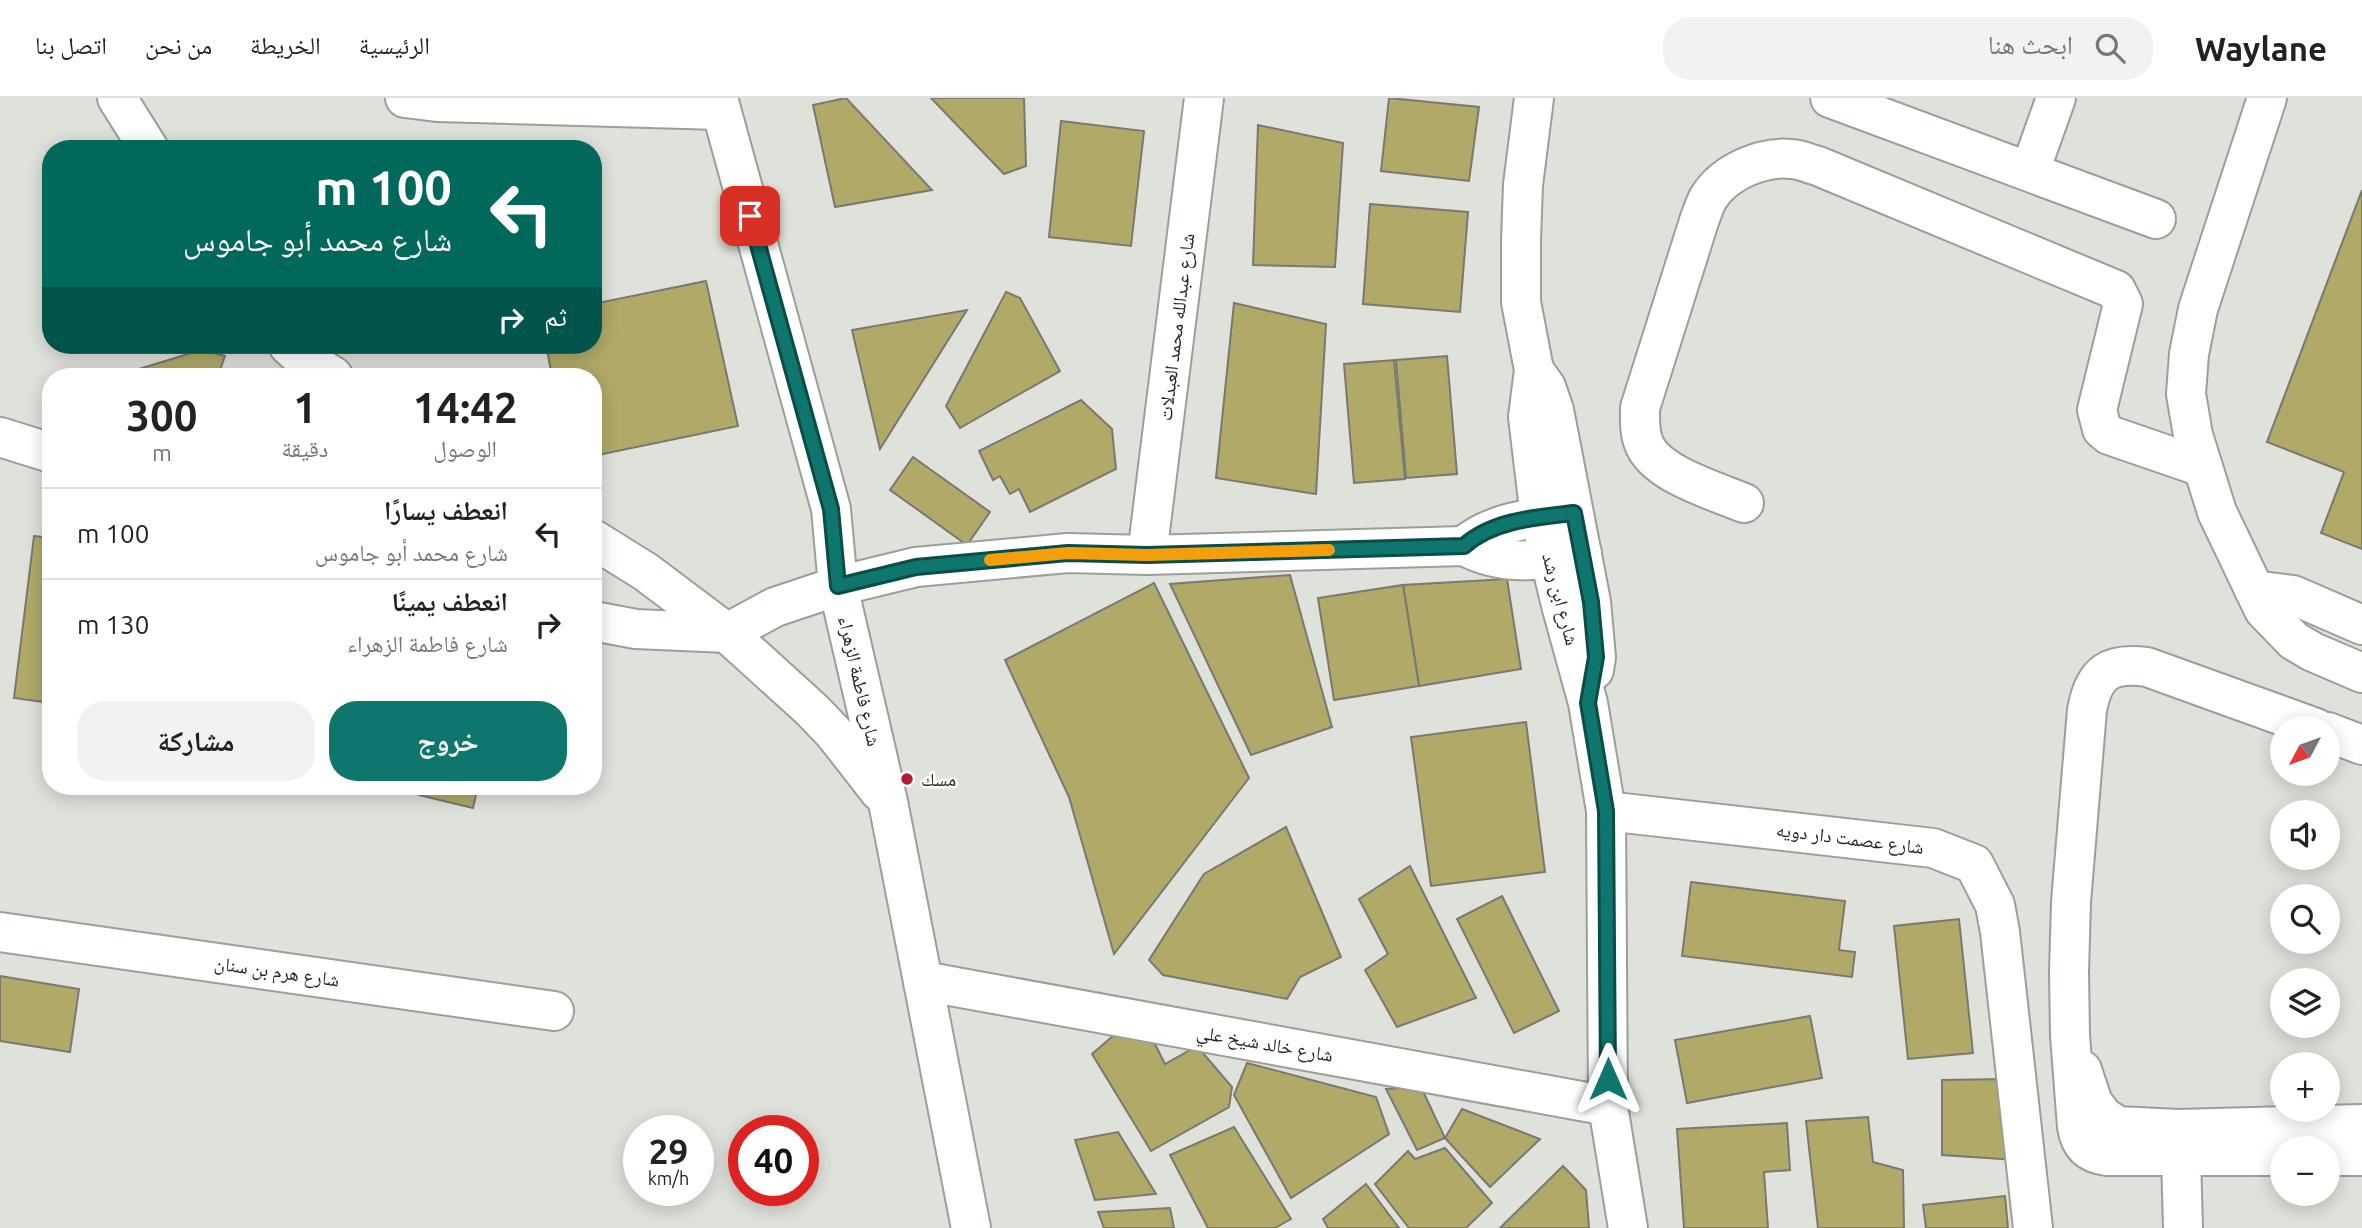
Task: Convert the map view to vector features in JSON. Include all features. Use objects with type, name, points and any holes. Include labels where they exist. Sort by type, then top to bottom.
[{"type":"street","points":[[117,98],[143,140]]},
{"type":"street","points":[[405,98],[437,102],[719,104]]},
{"type":"street","name":"شارع عبدالله محمد العبدلات","points":[[1147,555],[1204,98]]},
{"type":"street","name":"شارع ابن رشد","points":[[1535,98],[1523,185],[1521,240],[1521,302],[1534,370],[1528,417],[1557,515],[1566,556],[1606,811],[1608,1106],[1628,1228]]},
{"type":"street","points":[[1830,98],[1903,110],[2030,172],[2156,219]]},
{"type":"street","points":[[2030,172],[2056,98]]},
{"type":"street","points":[[2267,98],[2198,309],[2189,354],[2186,394],[2193,435],[2217,512],[2264,610],[2294,641],[2362,673]]},
{"type":"street","name":"شارع فاطمة الزهراء","points":[[719,104],[831,509],[838,586],[888,802],[971,1228]]},
{"type":"street","points":[[1744,503],[1657,463],[1645,446],[1639,428],[1640,408],[1709,197],[1723,181],[1743,169],[1767,160],[1793,159],[1818,166],[2116,290],[2123,304],[2097,410],[2102,429],[2109,435],[2202,467]]},
{"type":"street","points":[[299,354],[320,368]]},
{"type":"street","points":[[0,437],[42,450]]},
{"type":"street","points":[[1464,546],[1475,536],[1487,531],[1557,515]]},
{"type":"street","points":[[602,545],[646,572],[727,633],[819,718],[888,802]]},
{"type":"street","points":[[602,623],[636,629],[727,633],[775,607],[838,586],[916,567],[1068,553],[1147,555],[1464,546],[1498,560],[1566,556]]},
{"type":"street","points":[[2254,590],[2293,595],[2362,625]]},
{"type":"street","points":[[2270,1156],[2107,1156],[2095,1155],[2085,1148],[2078,1138],[2070,1035],[2071,902],[2087,710],[2091,688],[2106,672],[2126,664],[2147,667],[2283,716]]},
{"type":"street","points":[[2340,737],[2362,745]]},
{"type":"street","name":"شارع عصمت دار دويه","points":[[1606,811],[1933,848],[1974,864],[1995,905],[2000,932],[2033,1228]]},
{"type":"street","name":"شارع هرم بن سنان","points":[[0,932],[554,1011]]},
{"type":"street","name":"شارع خالد شيخ علي","points":[[923,981],[1608,1106]]},
{"type":"street","points":[[2070,1035],[2093,1103],[2104,1117],[2118,1126],[2178,1129],[2362,1124]]},
{"type":"street","points":[[2181,1156],[2183,1228]]},
{"type":"street","points":[[2340,1156],[2362,1156]]},
{"type":"building","points":[[846,98],[932,190],[835,207],[813,105]]},
{"type":"building","points":[[931,98],[1024,98],[1026,166],[1004,174]]},
{"type":"building","points":[[1389,98],[1479,107],[1469,181],[1381,171]]},
{"type":"building","points":[[1061,121],[1144,131],[1131,246],[1049,237]]},
{"type":"building","points":[[1258,125],[1343,143],[1335,267],[1253,265]]},
{"type":"building","points":[[2362,190],[2362,549],[2321,533],[2344,472],[2267,442]]},
{"type":"building","points":[[1370,204],[1468,212],[1460,312],[1363,304]]},
{"type":"building","points":[[706,281],[738,426],[602,454],[602,368],[550,368],[548,354],[602,354],[602,302]]},
{"type":"building","points":[[1006,292],[1020,298],[1060,371],[960,428],[946,406]]},
{"type":"building","points":[[1234,303],[1326,324],[1316,494],[1216,478]]},
{"type":"building","points":[[967,310],[880,449],[852,330]]},
{"type":"building","points":[[188,354],[225,356],[221,368],[142,368]]},
{"type":"building","points":[[1447,356],[1457,474],[1406,478],[1396,360]]},
{"type":"building","points":[[1394,360],[1405,479],[1354,483],[1344,364]]},
{"type":"building","points":[[1081,400],[1112,429],[1116,469],[1030,512],[1019,489],[1010,494],[1000,476],[993,480],[979,451]]},
{"type":"building","points":[[913,457],[990,512],[967,545],[890,490]]},
{"type":"building","points":[[34,536],[42,537],[42,702],[14,698]]},
{"type":"building","points":[[1290,575],[1332,727],[1251,755],[1170,584]]},
{"type":"building","points":[[1507,579],[1521,669],[1419,686],[1403,585]]},
{"type":"building","points":[[1154,583],[1249,778],[1114,954],[1069,797],[1005,660]]},
{"type":"building","points":[[1403,585],[1419,686],[1334,700],[1318,598]]},
{"type":"building","points":[[1526,722],[1545,872],[1431,886],[1411,737]]},
{"type":"building","points":[[419,795],[476,795],[473,808]]},
{"type":"building","points":[[1286,827],[1341,957],[1300,977],[1287,999],[1163,975],[1149,960],[1204,874]]},
{"type":"building","points":[[1410,866],[1476,998],[1397,1027],[1365,970],[1388,954],[1359,899]]},
{"type":"building","points":[[1691,882],[1845,901],[1839,950],[1855,952],[1852,977],[1682,956]]},
{"type":"building","points":[[1502,896],[1559,1011],[1514,1033],[1457,919]]},
{"type":"building","points":[[1959,919],[1973,1053],[1908,1059],[1894,926]]},
{"type":"building","points":[[0,976],[79,989],[70,1052],[0,1041]]},
{"type":"building","points":[[1810,1016],[1822,1078],[1687,1103],[1675,1040]]},
{"type":"building","points":[[1146,1026],[1165,1064],[1197,1046],[1232,1087],[1229,1107],[1151,1151],[1092,1054],[1120,1030]]},
{"type":"building","points":[[1247,1063],[1376,1097],[1389,1134],[1291,1198],[1234,1095]]},
{"type":"building","points":[[2007,1079],[2016,1160],[1942,1155],[1942,1080]]},
{"type":"building","points":[[1421,1087],[1445,1138],[1417,1150],[1386,1089]]},
{"type":"building","points":[[1462,1109],[1540,1139],[1490,1187],[1445,1138]]},
{"type":"building","points":[[1868,1117],[1873,1162],[1903,1170],[1904,1228],[1818,1228],[1806,1121]]},
{"type":"building","points":[[1787,1123],[1790,1170],[1764,1172],[1768,1228],[1684,1228],[1677,1129]]},
{"type":"building","points":[[1234,1127],[1291,1219],[1275,1228],[1208,1228],[1170,1155]]},
{"type":"building","points":[[1118,1132],[1156,1194],[1095,1200],[1075,1140]]},
{"type":"building","points":[[1445,1148],[1492,1203],[1466,1228],[1409,1228],[1375,1184],[1408,1151],[1415,1159]]},
{"type":"building","points":[[1563,1166],[1586,1190],[1589,1228],[1500,1228]]},
{"type":"building","points":[[1366,1184],[1399,1228],[1328,1228],[1323,1219]]},
{"type":"building","points":[[2005,1196],[2008,1228],[1926,1228],[1923,1205]]},
{"type":"building","points":[[1170,1208],[1174,1228],[1104,1228],[1098,1212]]},
{"type":"slow traffic","points":[[990,560],[1068,553],[1147,555],[1329,550]]},
{"type":"place","name":"مسك","points":[[907,779]]},
{"type":"route","points":[[750,216],[831,509],[838,586],[916,567],[1068,553],[1147,555],[1464,546],[1475,536],[1507,525],[1574,513],[1591,602],[1596,657],[1588,703],[1606,811],[1608,1079]]}]
